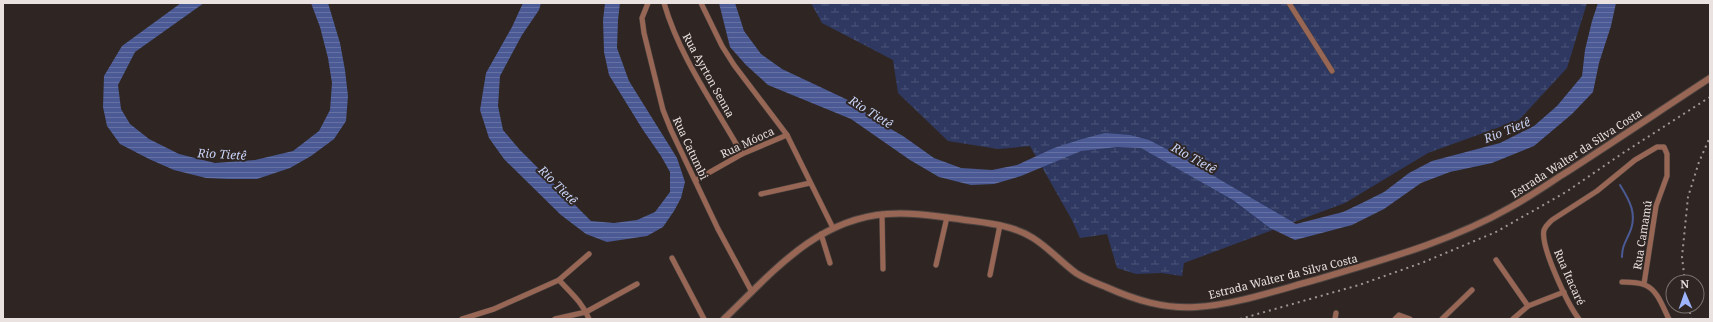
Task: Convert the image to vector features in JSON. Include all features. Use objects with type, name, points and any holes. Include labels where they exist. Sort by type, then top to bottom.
[{"type":"street","name":"Rua Catumbi","points":[[648,3],[642,18],[644,33],[655,83],[671,130],[718,229],[752,292]]},
{"type":"street","name":"Rua Ayrton Senna","points":[[664,3],[672,28],[686,60],[742,154]]},
{"type":"street","points":[[701,3],[722,46],[734,65],[786,135],[833,228]]},
{"type":"street","points":[[1288,3],[1332,71]]},
{"type":"street","name":"Estrada Walter da Silva Costa","points":[[724,319],[806,244],[821,234],[853,221],[882,214],[918,214],[1000,225],[1030,236],[1083,277],[1129,297],[1148,303],[1168,306],[1195,307],[1217,305],[1303,283],[1396,256],[1439,241],[1482,222],[1511,207],[1597,153],[1710,78]]},
{"type":"street","name":"Rua Móoca","points":[[696,180],[742,154],[786,135]]},
{"type":"street","name":"Rua Itacaré","points":[[1578,319],[1551,262],[1544,235],[1544,230],[1547,224],[1597,191],[1647,152],[1656,147],[1664,147]]},
{"type":"street","name":"Rua Camamú","points":[[1664,147],[1667,154],[1667,176],[1656,206],[1644,284],[1654,291],[1669,319]]},
{"type":"street","points":[[761,194],[810,182]]},
{"type":"street","points":[[882,214],[883,269]]},
{"type":"street","points":[[936,265],[947,217]]},
{"type":"street","points":[[990,275],[1000,225]]},
{"type":"street","points":[[821,234],[830,263]]},
{"type":"street","points":[[462,319],[494,309],[559,280],[589,254]]},
{"type":"street","points":[[672,258],[704,319]]},
{"type":"street","points":[[1496,260],[1528,306]]},
{"type":"street","points":[[559,280],[586,312],[588,319]]},
{"type":"street","points":[[1622,282],[1644,284]]},
{"type":"street","points":[[555,319],[586,312],[637,284]]},
{"type":"street","points":[[1442,319],[1472,290]]},
{"type":"street","points":[[1513,319],[1528,306],[1564,292]]},
{"type":"street","points":[[1395,319],[1399,315],[1410,319]]},
{"type":"green space","points":[[811,3],[1587,3],[1567,68],[1519,120],[1428,153],[1345,203],[1184,263],[1182,276],[1161,273],[1136,274],[1117,268],[1107,234],[1080,238],[1072,220],[1030,146],[998,149],[948,141],[898,93],[893,60],[822,23]]},
{"type":"shaded area","points":[[181,3],[204,3],[135,52],[118,85],[121,109],[130,124],[149,139],[179,154],[215,163],[255,160],[293,151],[319,131],[330,110],[332,83],[328,58],[320,27],[311,3],[328,3],[340,43],[348,96],[346,121],[334,139],[311,156],[290,168],[257,179],[206,178],[174,170],[120,144],[107,126],[103,107],[104,76],[122,46]]},
{"type":"shaded area","points":[[523,3],[541,3],[539,10],[522,35],[500,76],[498,106],[503,130],[520,150],[591,221],[614,223],[637,220],[655,212],[670,192],[670,172],[609,75],[604,52],[603,20],[605,3],[620,3],[617,48],[629,81],[677,158],[685,182],[681,198],[663,227],[647,236],[607,242],[586,234],[561,215],[504,159],[489,138],[480,110],[486,73],[512,27]]},
{"type":"shaded area","points":[[719,3],[735,3],[744,31],[761,54],[782,69],[850,101],[877,121],[903,136],[934,158],[961,168],[992,170],[1017,165],[1054,148],[1105,133],[1130,135],[1149,140],[1176,154],[1296,224],[1343,212],[1384,192],[1409,173],[1432,161],[1500,143],[1534,126],[1557,106],[1582,76],[1585,50],[1598,3],[1616,3],[1611,26],[1599,63],[1593,92],[1572,114],[1534,146],[1492,163],[1450,172],[1421,183],[1384,209],[1352,225],[1295,240],[1270,228],[1233,200],[1141,148],[1117,147],[1081,151],[1021,176],[994,184],[971,185],[939,177],[910,160],[851,119],[768,85],[746,65],[730,47]]},
{"type":"waterway","points":[[1620,185],[1630,203],[1633,214],[1632,227],[1623,248],[1622,257]]},
{"type":"railway","points":[[1240,319],[1359,285],[1424,262],[1496,232],[1566,192],[1710,97]]},
{"type":"railway","points":[[1684,274],[1682,257],[1688,197],[1699,162],[1710,137]]},
{"type":"railway","points":[[1690,314],[1691,319]]},
{"type":"water label","name":"Rio Tietê","points":[[871,112]]},
{"type":"water label","name":"Rio Tietê","points":[[1507,130]]},
{"type":"water label","name":"Rio Tietê","points":[[222,154]]},
{"type":"water label","name":"Rio Tietê","points":[[1194,158]]},
{"type":"water label","name":"Rio Tietê","points":[[558,185]]}]
